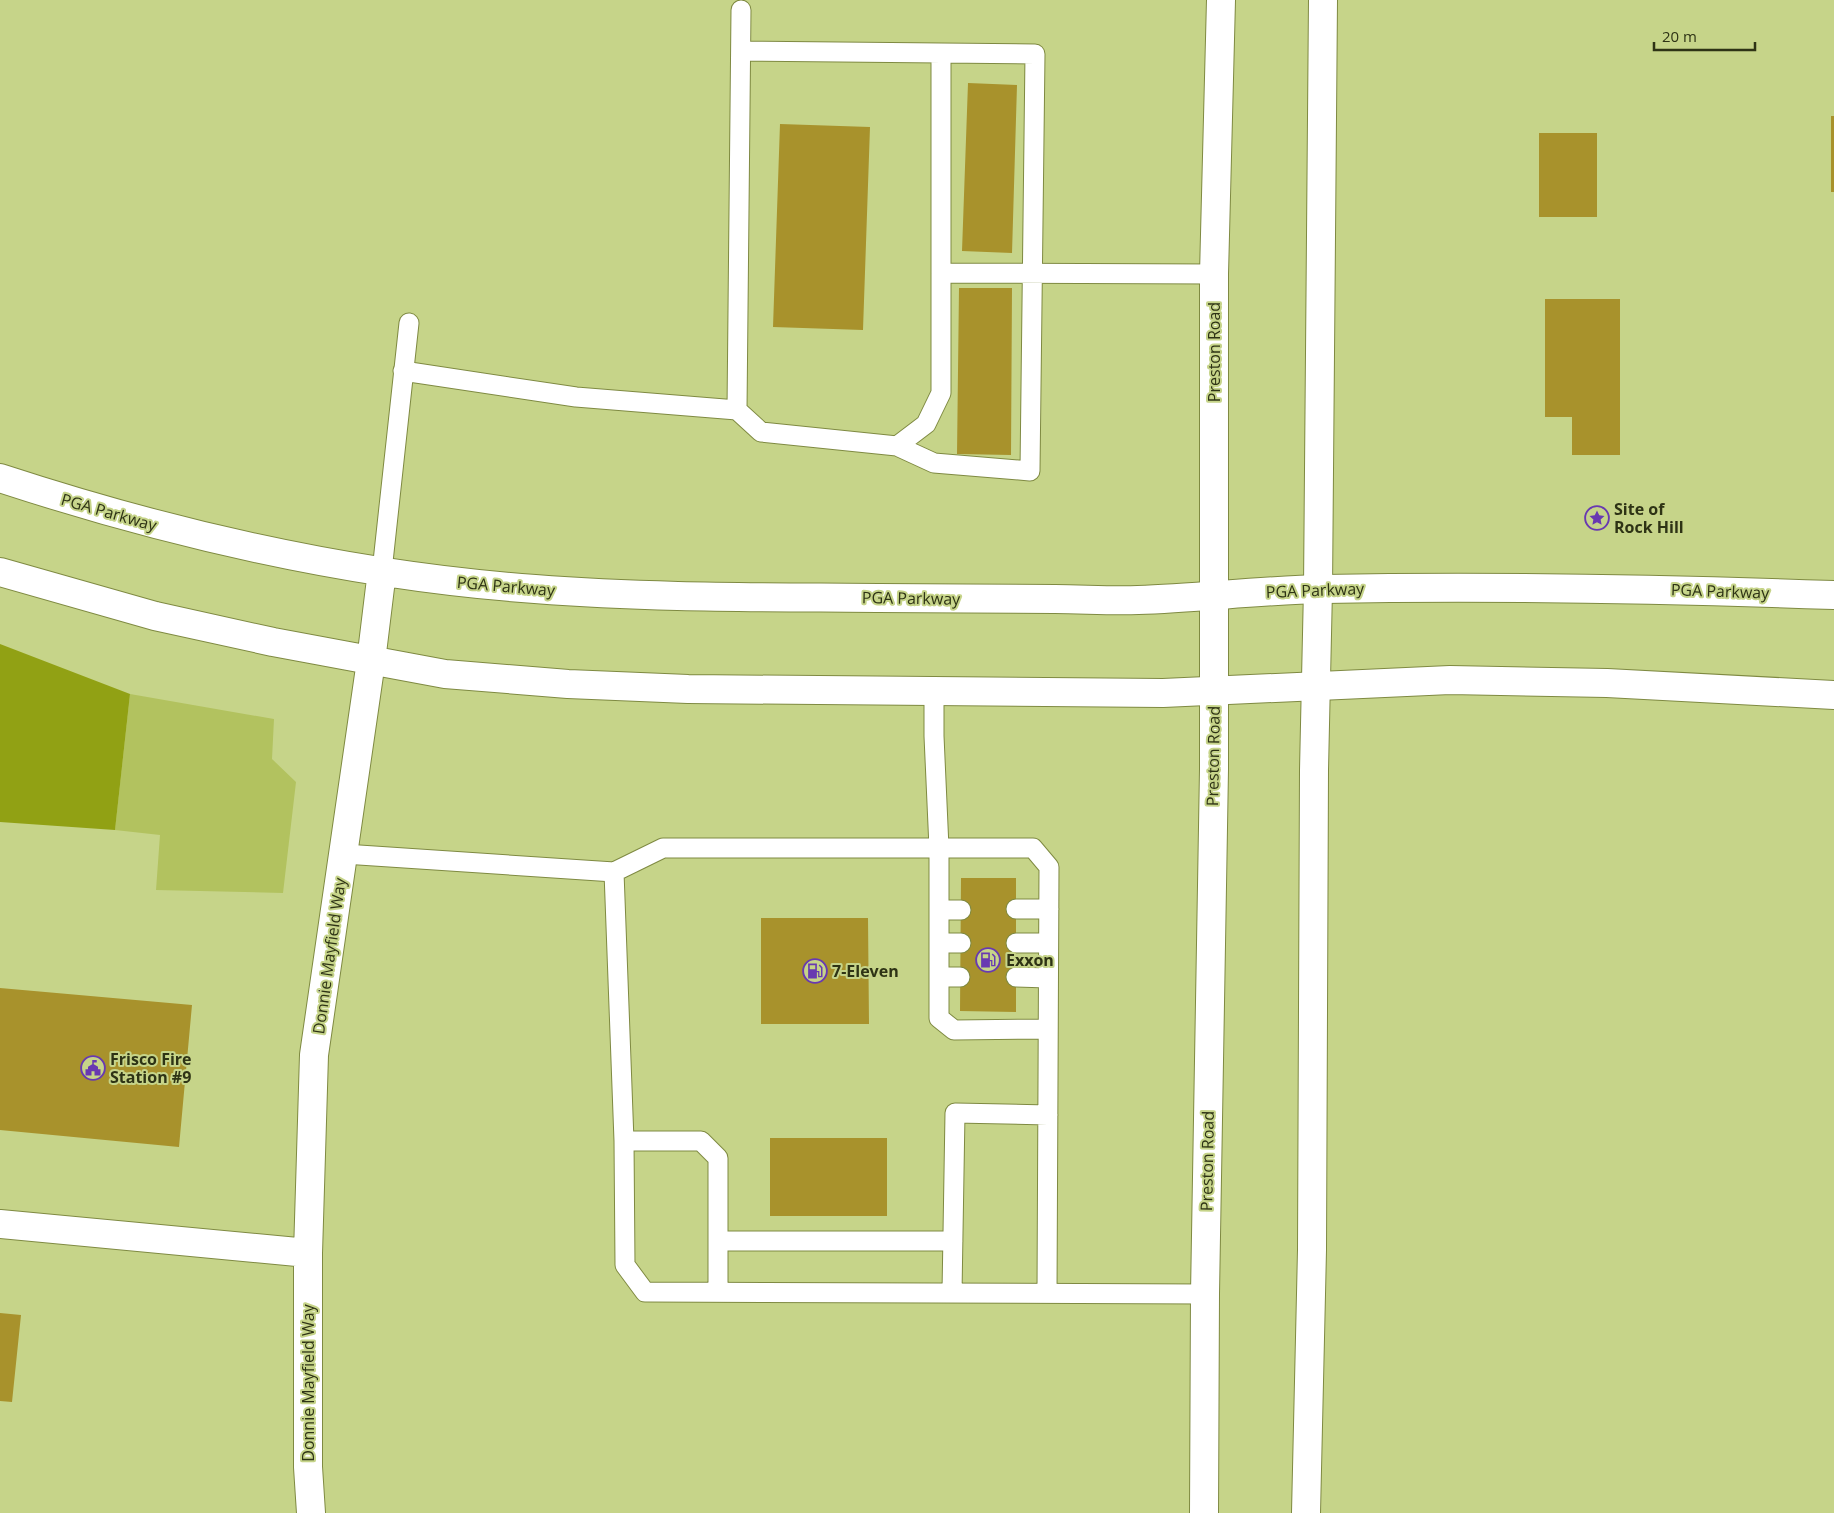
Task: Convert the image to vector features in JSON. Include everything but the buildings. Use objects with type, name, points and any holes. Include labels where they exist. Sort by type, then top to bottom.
[{"type":"main road","name":"Preston Road","points":[[1204,1513],[1205,1294],[1214,692],[1214,274],[1221,0]]},
{"type":"main road","points":[[1306,1513],[1312,1250],[1314,770],[1317,686],[1323,0]]},
{"type":"main road","name":"PGA Parkway","points":[[0,478],[177,531],[289,556],[455,581],[535,589],[689,596],[1139,600],[1318,589],[1634,588],[1834,595]]},
{"type":"main road","name":"Donnie Mayfield Way","points":[[311,1513],[308,1467],[308,1253],[314,1055],[344,854],[382,571]]},
{"type":"main road","points":[[0,572],[155,616],[234,634],[371,661],[445,674],[608,687],[1163,694],[1470,680],[1607,683],[1834,695]]},
{"type":"main road","points":[[0,1224],[308,1253]]},
{"type":"lane","points":[[737,410],[741,10]]},
{"type":"lane","points":[[403,372],[576,397],[737,410],[761,432],[896,446],[934,463],[1030,471],[1035,54],[741,50]]},
{"type":"lane","points":[[896,446],[926,424],[941,393],[941,53]]},
{"type":"lane","points":[[941,273],[1214,274]]},
{"type":"lane","points":[[382,571],[409,323]]},
{"type":"lane","points":[[934,691],[939,848],[939,1018],[954,1030],[1048,1029]]},
{"type":"lane","points":[[344,854],[614,872],[663,848],[1033,848],[1049,867],[1047,1293]]},
{"type":"lane","points":[[614,872],[624,1141],[625,1266],[645,1292],[1205,1294]]},
{"type":"lane","points":[[1016,909],[1049,908]]},
{"type":"lane","points":[[939,910],[961,910]]},
{"type":"lane","points":[[939,943],[961,943]]},
{"type":"lane","points":[[1016,943],[1048,943]]},
{"type":"lane","points":[[939,977],[960,977]]},
{"type":"lane","points":[[1016,977],[1048,978]]},
{"type":"lane","points":[[952,1293],[955,1113],[1048,1115]]},
{"type":"lane","points":[[624,1141],[701,1141],[718,1158],[718,1292]]},
{"type":"lane","points":[[718,1241],[953,1241]]},
{"type":"green space","points":[[0,644],[130,694],[115,830],[0,822]]},
{"type":"green space","points":[[130,694],[274,719],[272,759],[296,782],[283,893],[156,890],[160,835],[115,830]]},
{"type":"place","name":"Site of Rock Hill","points":[[1597,518]]},
{"type":"place","name":"Exxon","points":[[988,960]]},
{"type":"place","name":"7-Eleven","points":[[815,971]]},
{"type":"place","name":"Frisco Fire Station #9","points":[[93,1068]]}]
